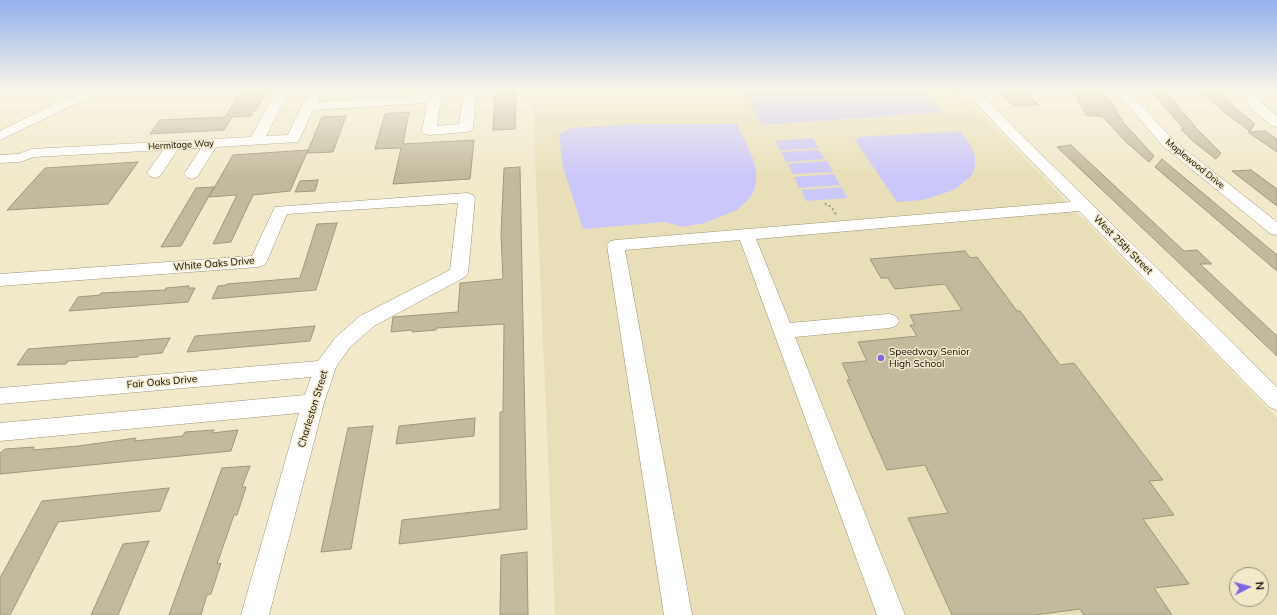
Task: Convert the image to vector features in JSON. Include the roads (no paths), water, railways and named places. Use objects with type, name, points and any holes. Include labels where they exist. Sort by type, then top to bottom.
[{"type":"street","points":[[0,136],[35,119]]},
{"type":"street","points":[[256,141],[268,119]]},
{"type":"street","name":"Hermitage Way","points":[[0,159],[20,158],[32,153],[293,139],[302,119]]},
{"type":"street","points":[[431,119],[429,130],[466,128],[467,119]]},
{"type":"street","name":"West 25th Street","points":[[997,119],[1277,400]]},
{"type":"street","name":"Maplewood Drive","points":[[1146,119],[1168,143],[1277,230]]},
{"type":"street","points":[[192,174],[212,144]]},
{"type":"street","points":[[155,173],[174,146]]},
{"type":"street","name":"Hermitage Way","points":[[0,152],[27,150],[32,153]]},
{"type":"street","name":"White Oaks Drive","points":[[0,280],[258,261],[281,210],[467,198]]},
{"type":"street","name":"Charleston Street","points":[[255,615],[313,403],[325,368],[332,355],[343,342],[367,320],[459,273],[467,198]]},
{"type":"street","points":[[678,615],[616,245],[1084,206]]},
{"type":"street","points":[[746,234],[891,615]]},
{"type":"street","points":[[783,331],[889,320]]},
{"type":"street","name":"Fair Oaks Drive","points":[[0,396],[325,368]]},
{"type":"street","points":[[0,432],[313,403]]},
{"type":"place","name":"Speedway Senior High School","points":[[881,358]]}]
